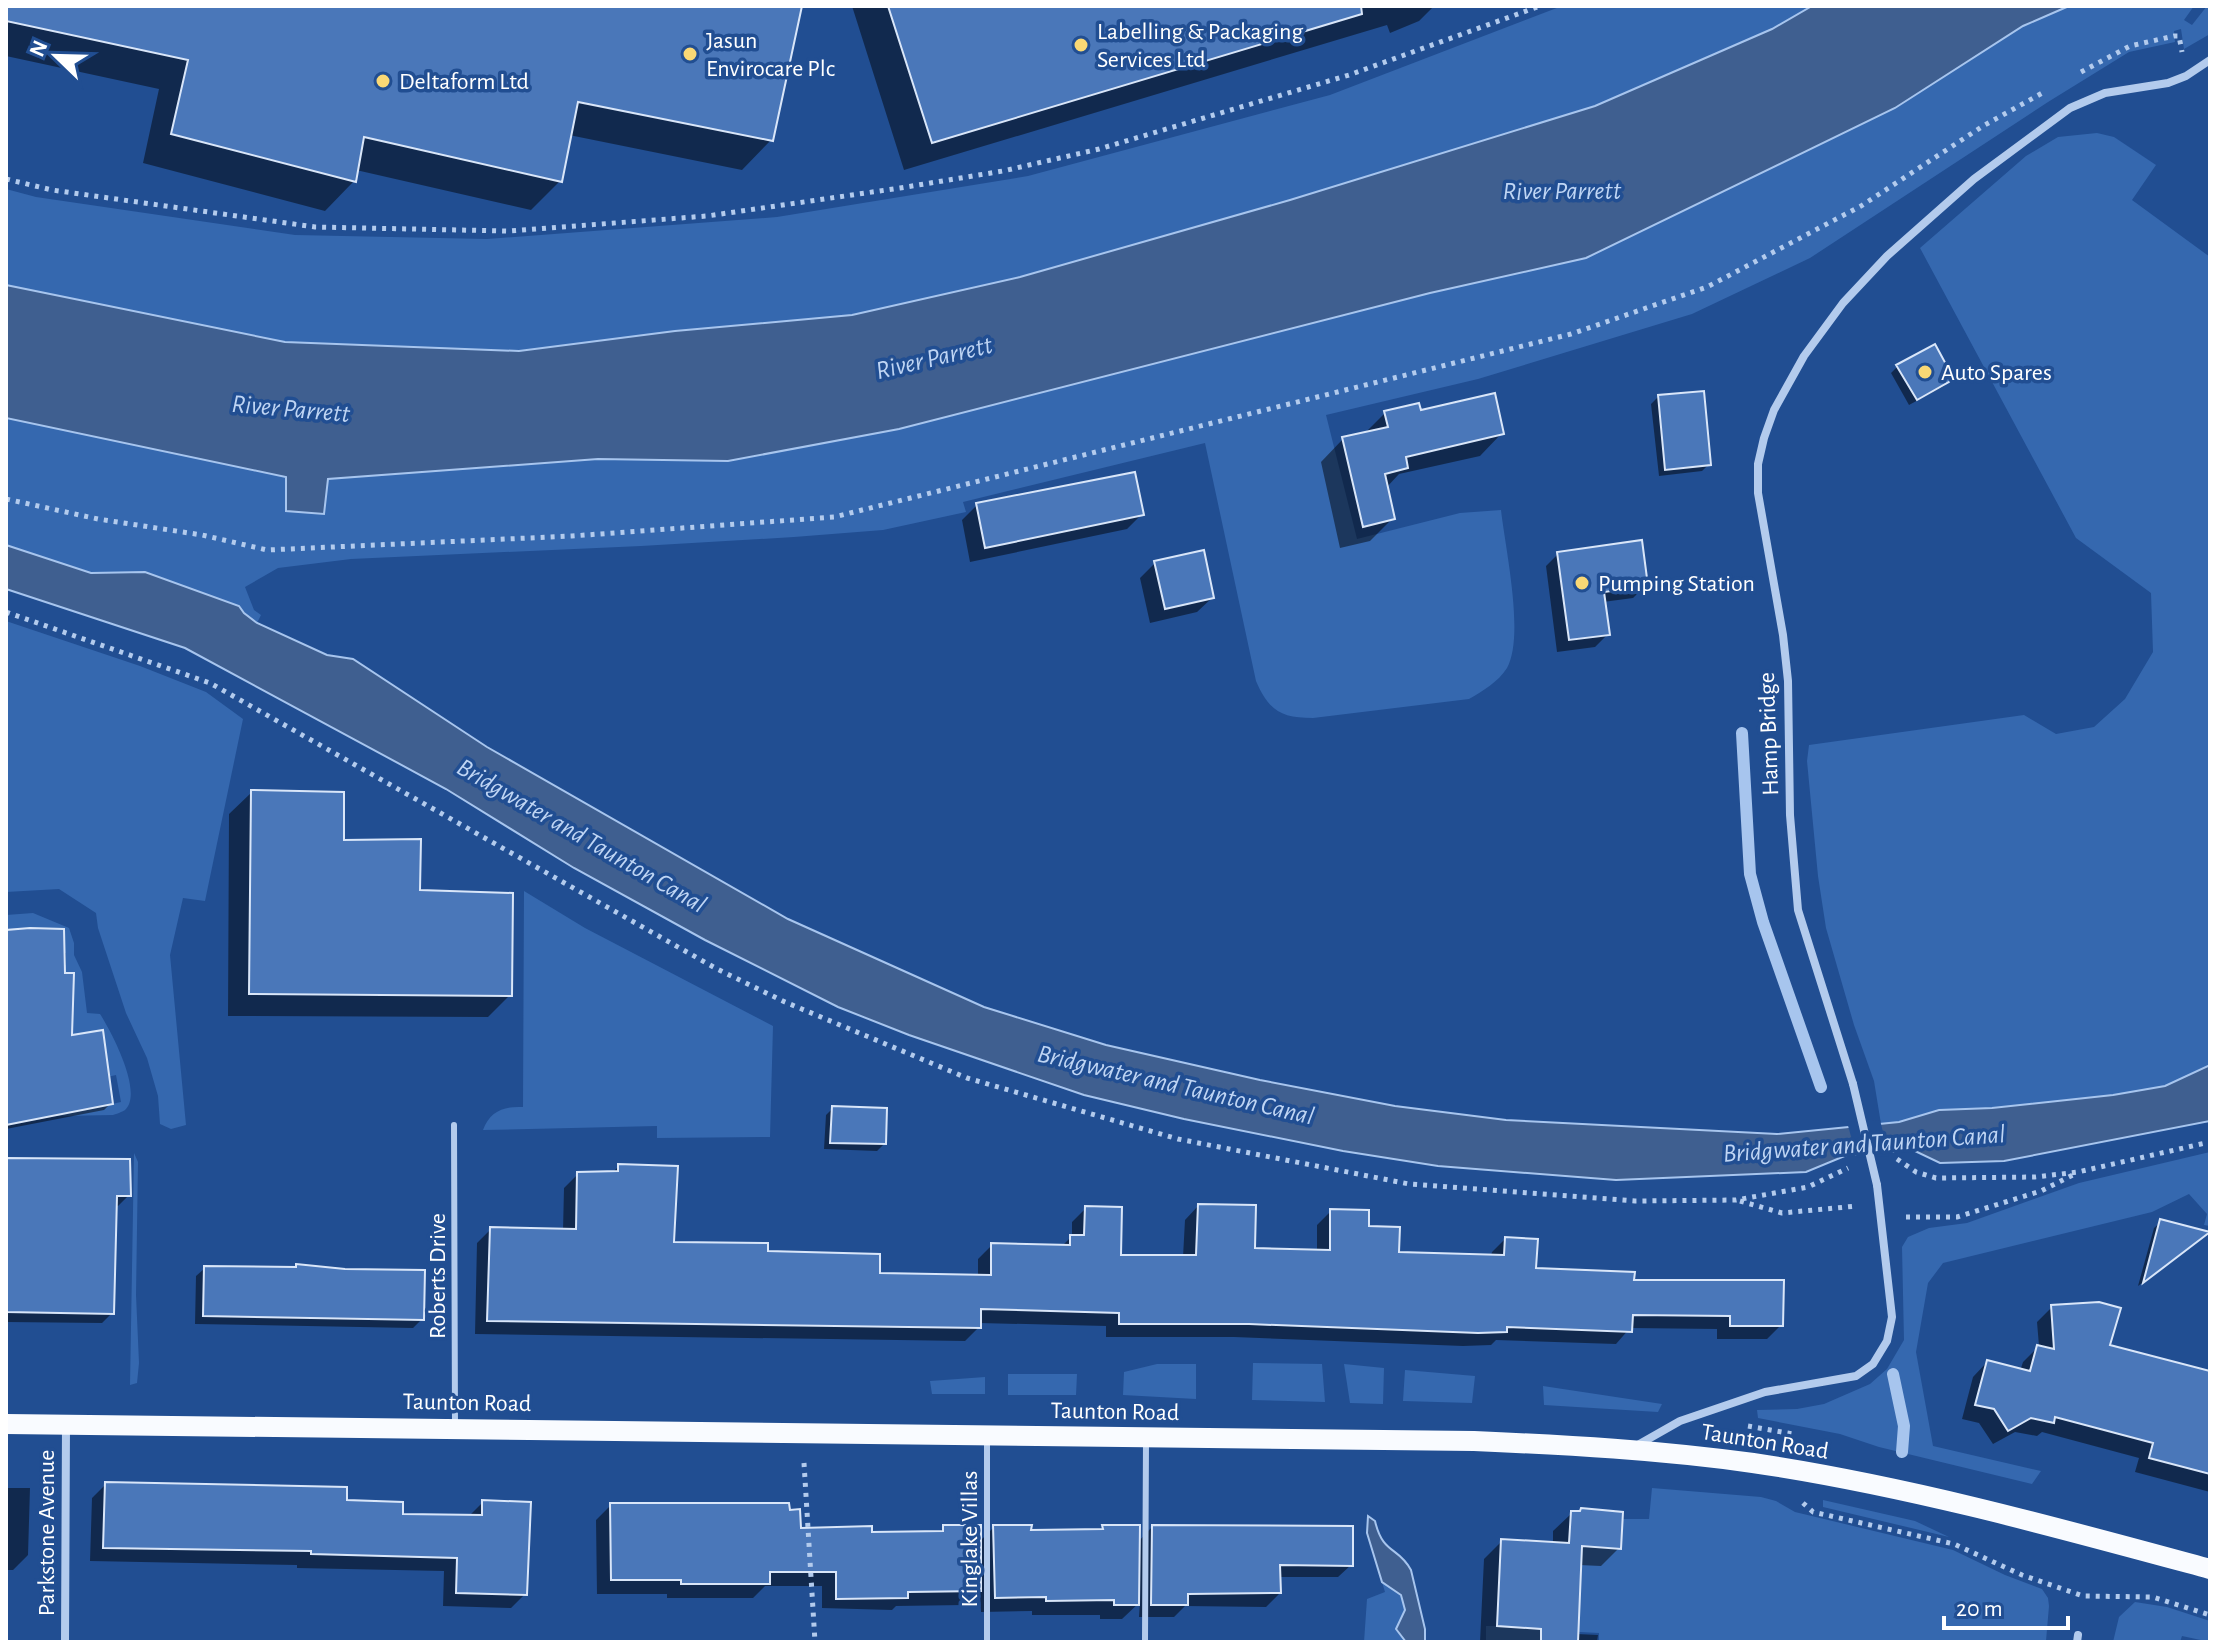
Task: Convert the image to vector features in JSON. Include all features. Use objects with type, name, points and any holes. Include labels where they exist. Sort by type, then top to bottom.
[{"type":"main road","name":"Taunton Road","points":[[6,1424],[1474,1441],[1632,1449],[1755,1464],[1930,1496],[2210,1569]]},
{"type":"street","name":"Hamp Bridge","points":[[1632,1449],[1680,1421],[1765,1392],[1856,1376],[1873,1364],[1887,1341],[1892,1317],[1877,1185],[1853,1084],[1798,910],[1790,815],[1788,681],[1758,493],[1758,464],[1774,410],[1804,356],[1843,303],[1887,256],[1974,179],[2070,108],[2105,93],[2168,83],[2186,76],[2210,60]]},
{"type":"street","name":"Parkstone Avenue","points":[[65,1642],[66,1425]]},
{"type":"lane","name":"Roberts Drive","points":[[454,1125],[455,1428]]},
{"type":"lane","name":"Kinglake Villas","points":[[987,1435],[987,1642]]},
{"type":"lane","points":[[1145,1642],[1146,1437]]},
{"type":"path","points":[[6,179],[52,190],[315,227],[508,231],[707,216],[974,176],[1099,149],[1349,75],[1540,6]]},
{"type":"path","points":[[2076,75],[2130,46],[2179,36],[2186,76]]},
{"type":"path","points":[[6,499],[267,550],[572,536],[834,517],[1571,334],[1707,287],[1861,206],[1983,126],[2050,89]]},
{"type":"path","points":[[6,612],[210,683],[717,969],[785,1002],[967,1078],[1178,1139],[1409,1184],[1635,1201],[1736,1200],[1808,1187],[1848,1168],[1861,1166]]},
{"type":"path","points":[[1887,1161],[1900,1159],[1916,1172],[1936,1178],[2022,1178],[2078,1172],[2210,1142]]},
{"type":"path","points":[[1736,1200],[1782,1213],[1881,1206],[1894,1217],[1957,1217],[2041,1191],[2078,1172]]},
{"type":"path","points":[[803,1432],[815,1642]]},
{"type":"path","points":[[1813,1512],[1954,1544],[2022,1575],[2083,1596],[2153,1597],[2210,1615]]},
{"type":"shaded area","points":[[1562,6],[1812,6],[1772,29],[1595,106],[1290,200],[1020,277],[852,315],[675,331],[519,351],[285,342],[6,285],[6,189],[36,197],[295,235],[487,239],[777,217],[1028,176],[1330,95]]},
{"type":"shaded area","points":[[2069,6],[2194,6],[2184,20],[2192,25],[2210,6],[2210,34],[2184,49],[2181,29],[2174,31],[2175,42],[2129,52],[1810,258],[1692,314],[1478,379],[1326,415],[1357,539],[1460,513],[1501,510],[1514,614],[1512,654],[1499,678],[1469,699],[1313,718],[1284,714],[1271,706],[1256,681],[1205,443],[963,502],[966,512],[883,530],[641,546],[351,559],[278,568],[245,587],[254,610],[261,615],[257,623],[244,613],[145,572],[91,573],[6,545],[6,418],[287,477],[328,479],[598,459],[728,461],[899,429],[1430,293],[1586,258],[1895,108],[2023,26]]},
{"type":"shaded area","points":[[2097,133],[2114,137],[2156,165],[2132,200],[2210,257],[2210,1065],[2165,1086],[1992,1108],[1939,1110],[1881,1124],[1874,1081],[1826,928],[1807,761],[1809,745],[2024,715],[2056,734],[2094,727],[2125,699],[2153,652],[2151,593],[2076,538],[1920,248],[2026,156],[2058,137]]},
{"type":"shaded area","points":[[6,621],[140,666],[206,692],[243,719],[205,901],[183,898],[170,955],[186,1125],[171,1129],[160,1124],[158,1096],[147,1058],[126,1013],[96,913],[59,889],[6,892]]},
{"type":"shaded area","points":[[524,891],[585,928],[773,1026],[770,1137],[657,1138],[657,1126],[483,1130],[498,1111],[523,1107]]},
{"type":"shaded area","points":[[33,913],[69,928],[74,955],[82,972],[87,1013],[100,1014],[124,1062],[131,1090],[130,1102],[124,1111],[113,1115],[6,1117],[6,971],[22,930],[6,930],[6,915]],"holes":[[[35,952],[66,953],[66,965],[35,965]],[[103,1031],[107,1064],[86,1033]],[[116,1075],[121,1102],[98,1107],[94,1080]]]},
{"type":"shaded area","points":[[2210,1152],[2210,1226],[2204,1225],[2207,1214],[2189,1194],[2152,1212],[1943,1263],[1928,1283],[1916,1352],[1933,1446],[2041,1471],[2032,1484],[1879,1447],[1840,1434],[1758,1418],[1757,1410],[1797,1409],[1824,1404],[1870,1384],[1887,1369],[1904,1340],[1902,1247],[1908,1237],[1929,1228],[1967,1223],[2079,1183]]},
{"type":"shaded area","points":[[134,1153],[138,1162],[136,1295],[139,1363],[137,1383],[130,1385]]},
{"type":"shaded area","points":[[1253,1363],[1322,1364],[1325,1402],[1252,1400]]},
{"type":"shaded area","points":[[1157,1364],[1196,1364],[1196,1399],[1123,1395],[1124,1372]]},
{"type":"shaded area","points":[[1344,1364],[1384,1368],[1383,1404],[1350,1403]]},
{"type":"shaded area","points":[[1405,1370],[1475,1376],[1472,1403],[1403,1401]]},
{"type":"shaded area","points":[[1008,1374],[1077,1374],[1076,1395],[1008,1395]]},
{"type":"shaded area","points":[[985,1377],[985,1394],[932,1394],[930,1381]]},
{"type":"shaded area","points":[[1543,1386],[1662,1404],[1658,1412],[1544,1405]]},
{"type":"shaded area","points":[[1652,1488],[1761,1497],[1795,1512],[1953,1550],[2042,1589],[2049,1606],[2046,1641],[1599,1642],[1599,1633],[1542,1630],[1541,1642],[1486,1642],[1486,1626],[1496,1626],[1497,1614],[1559,1618],[1582,1547],[1621,1548],[1623,1519],[1649,1519]]},
{"type":"shaded area","points":[[1823,1500],[1915,1521],[1949,1537],[1823,1507]]},
{"type":"shaded area","points":[[1382,1582],[1401,1595],[1405,1610],[1396,1629],[1406,1642],[1364,1642],[1367,1599],[1385,1592]]},
{"type":"shaded area","points":[[2135,1602],[2167,1607],[2210,1621],[2210,1642],[2182,1636],[2180,1642],[2113,1642],[2119,1617]]},
{"type":"water","name":"River Parrett","points":[[1812,6],[2069,6],[2023,26],[1895,108],[1586,258],[1430,293],[899,429],[728,461],[598,459],[328,479],[324,514],[286,511],[286,477],[6,418],[6,285],[285,342],[519,351],[675,331],[852,315],[1020,277],[1290,200],[1595,106],[1772,29]]},
{"type":"water","name":"Bridgwater and Taunton Canal","points":[[6,545],[91,573],[145,572],[239,606],[257,623],[327,655],[353,659],[487,747],[788,919],[984,1007],[1106,1045],[1260,1080],[1395,1106],[1506,1120],[1777,1134],[1899,1122],[1939,1110],[1992,1108],[2113,1095],[2165,1086],[2210,1065],[2210,1121],[2004,1161],[1940,1163],[1913,1150],[1847,1155],[1806,1172],[1616,1180],[1438,1166],[1343,1151],[1084,1095],[909,1035],[838,1007],[705,940],[574,868],[446,789],[185,648],[6,589]]},
{"type":"water","points":[[1368,1516],[1375,1521],[1382,1540],[1411,1570],[1425,1629],[1425,1642],[1406,1642],[1396,1629],[1405,1610],[1401,1595],[1382,1582],[1367,1533]]},
{"type":"pier","points":[[1880,1120],[1889,1156],[1857,1158],[1847,1122]]},
{"type":"building","name":"Deltaform Ltd","points":[[6,6],[802,6],[773,141],[578,102],[562,182],[364,137],[356,182],[171,134],[188,60],[6,21]]},
{"type":"building","name":"Labelling & Packaging Services Ltd","points":[[888,6],[1361,6],[1362,14],[932,143]]},
{"type":"building","name":"Auto Spares","points":[[1935,344],[1954,379],[1917,400],[1896,365]]},
{"type":"building","points":[[1704,391],[1711,465],[1665,470],[1658,395]]},
{"type":"building","points":[[1495,393],[1504,434],[1406,457],[1408,468],[1385,474],[1395,519],[1363,527],[1342,437],[1388,427],[1384,411],[1419,403],[1421,410]]},
{"type":"building","points":[[1135,472],[1144,515],[985,548],[976,503]]},
{"type":"building","name":"Pumping Station","points":[[1642,540],[1648,586],[1604,592],[1610,635],[1569,640],[1557,552]]},
{"type":"building","points":[[1204,550],[1214,598],[1165,609],[1154,561]]},
{"type":"building","points":[[251,790],[344,792],[344,840],[421,839],[420,890],[513,893],[512,996],[249,994]]},
{"type":"building","points":[[64,929],[65,973],[74,973],[72,1035],[103,1030],[113,1104],[6,1125],[6,930]]},
{"type":"building","points":[[832,1106],[887,1108],[886,1144],[830,1143]]},
{"type":"building","points":[[6,1158],[130,1159],[131,1196],[117,1196],[114,1314],[6,1312]]},
{"type":"building","points":[[618,1164],[678,1166],[674,1242],[768,1243],[768,1251],[880,1254],[880,1273],[991,1275],[991,1243],[1070,1245],[1070,1235],[1084,1235],[1085,1206],[1122,1207],[1121,1255],[1196,1255],[1198,1204],[1256,1205],[1255,1248],[1330,1250],[1330,1209],[1369,1210],[1369,1226],[1400,1227],[1399,1252],[1504,1255],[1505,1237],[1538,1239],[1536,1268],[1635,1272],[1634,1280],[1784,1280],[1783,1326],[1730,1326],[1730,1316],[1633,1315],[1632,1332],[1507,1327],[1507,1332],[1478,1333],[1249,1324],[1119,1324],[1119,1313],[981,1309],[981,1328],[487,1321],[490,1227],[576,1229],[577,1172],[618,1171]]},
{"type":"building","points":[[2160,1219],[2210,1232],[2143,1283]]},
{"type":"building","points":[[296,1264],[345,1269],[425,1270],[424,1320],[203,1316],[204,1266],[296,1267]]},
{"type":"building","points":[[2099,1302],[2121,1308],[2110,1345],[2210,1371],[2210,1474],[2149,1458],[2153,1443],[2055,1417],[2054,1423],[2031,1418],[2008,1431],[1994,1409],[1975,1405],[1987,1360],[2030,1371],[2037,1345],[2054,1349],[2051,1305]]},
{"type":"building","points":[[105,1482],[347,1487],[347,1500],[403,1502],[403,1514],[482,1515],[482,1500],[531,1502],[527,1595],[456,1593],[457,1558],[311,1554],[311,1551],[103,1548]]},
{"type":"building","points":[[610,1503],[789,1503],[790,1510],[800,1509],[801,1528],[872,1526],[872,1532],[943,1531],[943,1525],[981,1525],[981,1591],[908,1592],[908,1598],[836,1599],[836,1572],[770,1572],[770,1584],[611,1580]]},
{"type":"building","points":[[1581,1508],[1623,1512],[1621,1549],[1582,1546],[1578,1642],[1541,1642],[1541,1629],[1497,1626],[1501,1539],[1569,1543],[1571,1511],[1580,1511]]},
{"type":"building","points":[[993,1525],[1032,1525],[1031,1530],[1140,1525],[1139,1605],[1114,1605],[1114,1600],[995,1598]]},
{"type":"building","points":[[1152,1525],[1353,1526],[1353,1566],[1280,1565],[1281,1593],[1188,1594],[1188,1605],[1151,1605]]},
{"type":"waterway","points":[[1742,733],[1750,874],[1763,922],[1821,1087]]},
{"type":"waterway","points":[[1893,1374],[1904,1426],[1902,1452]]},
{"type":"place","name":"Labelling & Packaging Services Ltd","points":[[1081,45]]},
{"type":"place","name":"Jasun Envirocare Plc","points":[[690,54]]},
{"type":"place","name":"Deltaform Ltd","points":[[383,81]]},
{"type":"place","name":"Auto Spares","points":[[1925,372]]},
{"type":"place","name":"Pumping Station","points":[[1582,583]]}]
